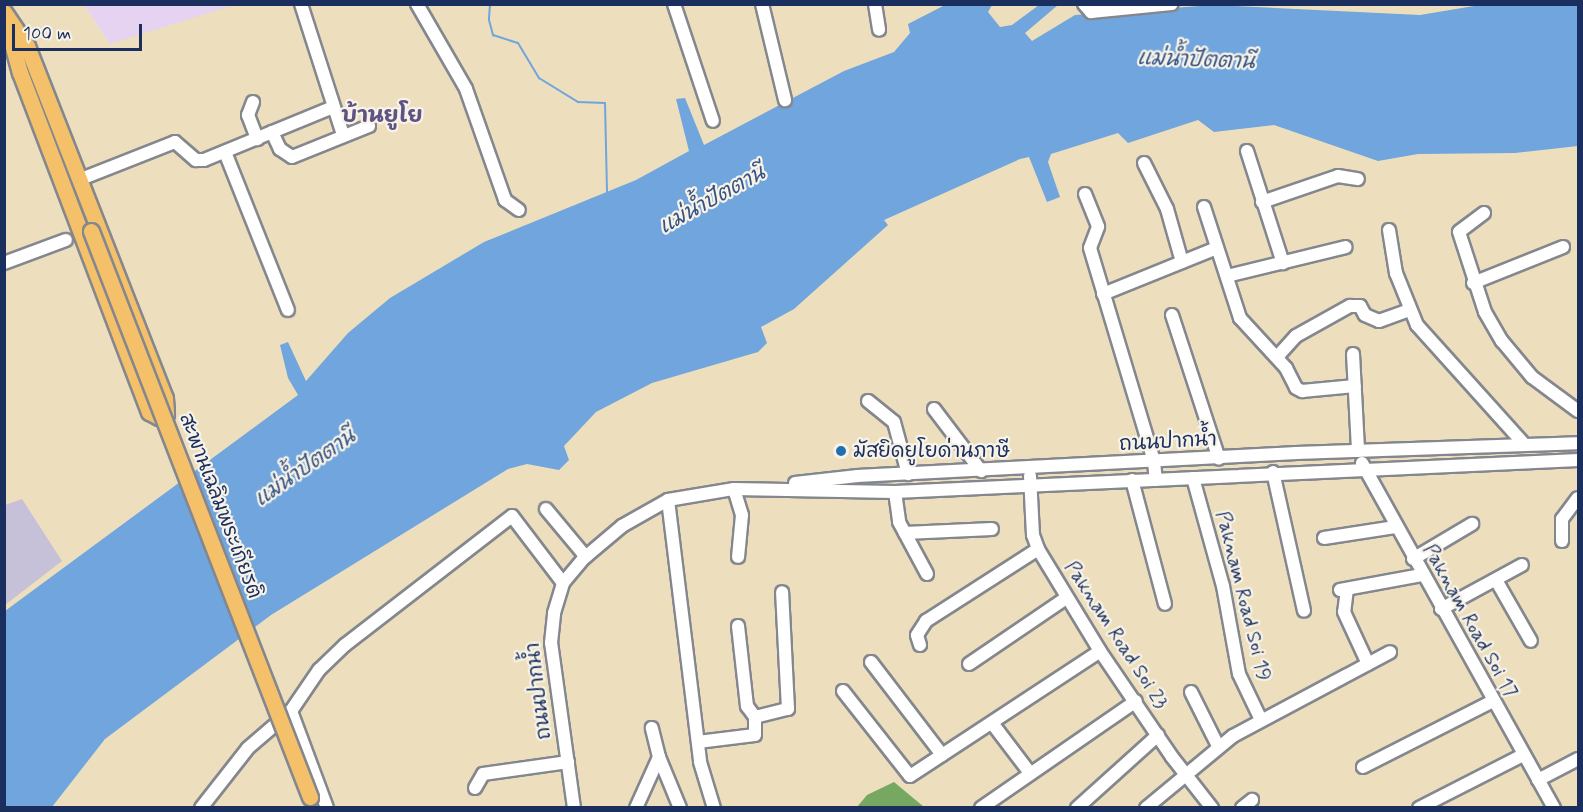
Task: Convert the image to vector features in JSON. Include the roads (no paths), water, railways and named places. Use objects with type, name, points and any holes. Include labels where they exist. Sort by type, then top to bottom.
[{"type":"main road","points":[[4,13],[27,46],[81,179],[165,398],[166,414],[159,417],[149,412],[20,73],[4,13]]},
{"type":"main road","name":"สะพานเฉลิมพระเกียรติ","points":[[4,13],[312,802]]},
{"type":"street","points":[[301,4],[344,135]]},
{"type":"street","points":[[417,4],[466,89],[505,200],[519,210]]},
{"type":"street","points":[[674,4],[713,121]]},
{"type":"street","points":[[762,4],[784,100]]},
{"type":"street","points":[[874,4],[879,30]]},
{"type":"street","points":[[1084,4],[1091,12],[1172,4]]},
{"type":"street","points":[[253,102],[248,116],[257,139]]},
{"type":"street","points":[[81,179],[175,142],[199,161],[333,107]]},
{"type":"street","points":[[272,132],[280,148],[292,158],[369,126]]},
{"type":"street","points":[[1246,151],[1283,263]]},
{"type":"street","points":[[225,152],[288,310]]},
{"type":"street","points":[[1144,163],[1167,209],[1182,262]]},
{"type":"street","points":[[1262,202],[1338,176],[1358,179]]},
{"type":"street","points":[[1084,194],[1098,227],[1090,249],[1154,462],[1156,480]]},
{"type":"street","points":[[1204,207],[1240,318],[1277,357],[1302,391],[1355,386]]},
{"type":"street","points":[[1484,213],[1459,232],[1473,283],[1508,350],[1532,377],[1576,405]]},
{"type":"street","points":[[1389,230],[1396,273],[1417,326],[1524,444]]},
{"type":"street","points":[[4,263],[66,240]]},
{"type":"street","points":[[1227,276],[1346,247]]},
{"type":"street","points":[[1473,283],[1563,247]]},
{"type":"street","points":[[1103,294],[1217,248]]},
{"type":"street","points":[[1277,357],[1296,336],[1350,306],[1360,306],[1369,319],[1379,321],[1409,310]]},
{"type":"street","points":[[1172,315],[1219,459]]},
{"type":"street","name":"Paknam Road Soi 17","points":[[1353,354],[1359,451],[1363,468],[1554,807]]},
{"type":"street","points":[[868,401],[894,422],[908,474]]},
{"type":"street","points":[[934,409],[981,471]]},
{"type":"street","points":[[1575,443],[1576,460]]},
{"type":"street","name":"ถนนปากน้ำ","points":[[574,807],[551,643],[554,613],[563,583],[586,557],[622,526],[668,500],[734,489],[908,474],[1359,451],[1575,443]]},
{"type":"street","name":"ถนนปากน้ำ","points":[[759,488],[896,492],[1273,472],[1576,460]]},
{"type":"street","name":"Paknam Road Soi 23","points":[[1029,468],[1033,535],[1038,549],[1100,651],[1184,774],[1212,807]]},
{"type":"street","points":[[1273,472],[1304,611]]},
{"type":"street","name":"Paknam Road Soi 19","points":[[1193,478],[1223,586],[1239,674],[1261,720]]},
{"type":"street","points":[[1132,480],[1165,604]]},
{"type":"street","points":[[734,489],[742,515],[738,557]]},
{"type":"street","points":[[896,492],[896,513],[927,574]]},
{"type":"street","points":[[1562,541],[1562,519],[1578,498]]},
{"type":"street","points":[[668,500],[700,762],[714,807]]},
{"type":"street","points":[[546,508],[586,557]]},
{"type":"street","points":[[201,807],[248,748],[291,711],[319,670],[345,645],[512,516],[563,583]]},
{"type":"street","points":[[1413,559],[1472,524]]},
{"type":"street","points":[[1324,538],[1395,527]]},
{"type":"street","points":[[905,533],[992,529]]},
{"type":"street","points":[[920,645],[917,635],[926,621],[1038,549]]},
{"type":"street","points":[[1441,609],[1522,565]]},
{"type":"street","points":[[1368,664],[1344,612],[1343,589],[1422,575]]},
{"type":"street","points":[[1496,580],[1531,641]]},
{"type":"street","points":[[755,717],[788,709],[782,592]]},
{"type":"street","points":[[969,664],[1066,598]]},
{"type":"street","points":[[699,742],[755,735],[755,717],[747,706],[738,626]]},
{"type":"street","points":[[843,691],[908,775],[942,756],[1100,651]]},
{"type":"street","points":[[1146,807],[1218,746],[1261,720],[1390,652]]},
{"type":"street","points":[[871,662],[942,756]]},
{"type":"street","points":[[1191,692],[1218,746]]},
{"type":"street","points":[[981,807],[1136,701]]},
{"type":"street","points":[[1363,767],[1493,701]]},
{"type":"street","points":[[291,711],[327,807]]},
{"type":"street","points":[[992,723],[1030,773]]},
{"type":"street","points":[[652,728],[659,757],[680,807]]},
{"type":"street","points":[[1077,807],[1158,735]]},
{"type":"street","points":[[1419,807],[1523,755]]},
{"type":"street","points":[[636,807],[659,757]]},
{"type":"street","points":[[1538,780],[1578,759]]},
{"type":"street","points":[[475,788],[483,774],[567,762]]},
{"type":"water","name":"แม่น้ำปัตตานี","points":[[945,5],[992,5],[988,12],[1000,27],[1012,25],[1039,5],[1058,5],[1025,33],[1032,41],[1075,15],[1214,5],[1420,15],[1480,5],[1578,5],[1578,146],[1515,153],[1418,154],[1378,161],[1274,125],[1214,132],[1198,120],[1128,143],[1118,133],[1051,154],[1048,162],[1060,197],[1047,202],[1029,157],[1020,159],[884,220],[888,225],[794,309],[761,327],[767,343],[758,352],[652,383],[596,412],[564,446],[569,460],[559,470],[527,464],[508,469],[271,615],[105,739],[52,807],[5,808],[5,611],[298,395],[288,378],[280,345],[288,342],[306,381],[348,333],[390,298],[484,242],[636,180],[689,151],[676,99],[685,98],[704,145],[844,71],[894,52],[910,33],[908,24]]},
{"type":"waterway","points":[[490,4],[489,20],[493,35],[518,43],[539,78],[578,102],[605,103],[607,192]]},
{"type":"place","name":"มัสยิดยูโยด่านภาษี","points":[[841,451]]},
{"type":"district","name":"บ้านยูโย","points":[[382,117]]}]
